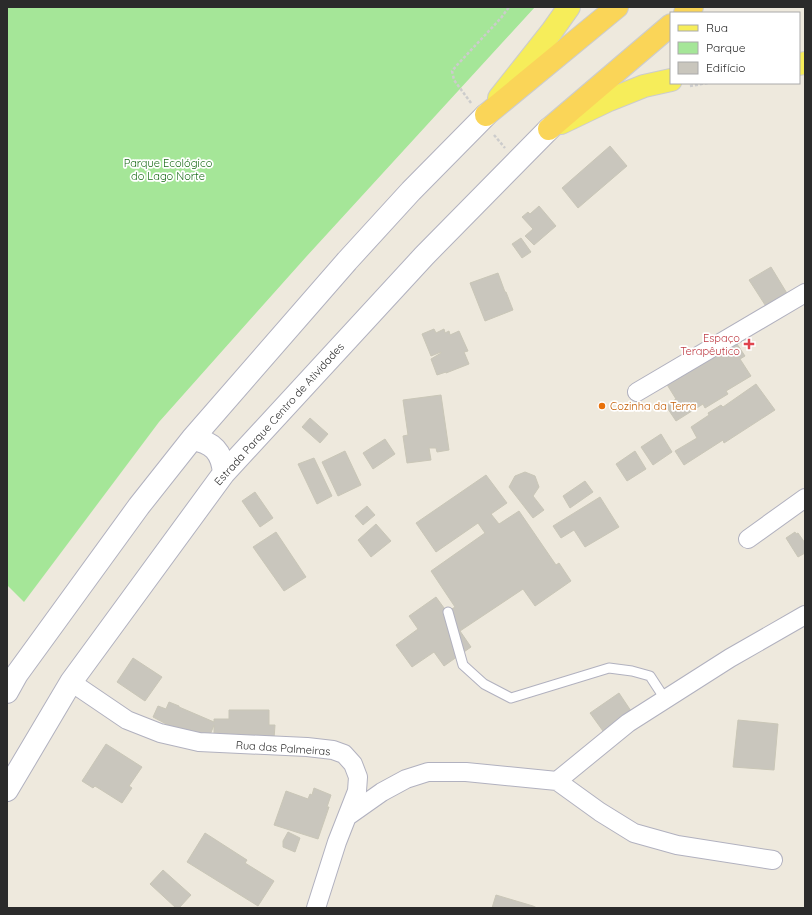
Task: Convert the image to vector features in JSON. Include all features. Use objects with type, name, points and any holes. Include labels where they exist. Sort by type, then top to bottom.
[{"type":"highway","points":[[486,114],[617,7]]},
{"type":"highway","points":[[549,129],[670,26]]},
{"type":"main road","points":[[10,677],[139,506],[192,439],[411,191],[486,114],[570,7]]},
{"type":"main road","points":[[549,129],[609,100],[644,86],[670,80]]},
{"type":"main road","name":"Estrada Parque Centro de Atividades","points":[[7,790],[71,682],[224,473],[424,256],[549,129]]},
{"type":"main road","points":[[192,439],[202,440],[212,446],[219,453],[223,463],[224,473]]},
{"type":"street","points":[[637,392],[805,294]]},
{"type":"street","points":[[748,539],[805,498]]},
{"type":"street","points":[[557,781],[628,723],[730,658],[805,615]]},
{"type":"street","name":"Rua das Palmeiras","points":[[71,682],[127,720],[160,732],[199,742],[307,747],[333,750],[344,754],[353,764],[358,777],[357,791],[337,842],[316,908]]},
{"type":"street","points":[[348,816],[382,792],[406,779],[428,772],[466,772],[557,781],[600,812],[634,832],[677,845],[772,860]]},
{"type":"lane","points":[[448,612],[463,665],[484,684],[511,698],[609,668],[632,671],[650,676],[665,699]]},
{"type":"green space","name":"Parque Ecológico do Lago Norte","points":[[7,7],[535,7],[306,257],[159,422],[24,602],[7,585]]},
{"type":"building","points":[[610,146],[627,166],[578,208],[562,188]]},
{"type":"building","points":[[539,206],[556,226],[534,245],[525,236],[533,229],[522,217],[528,212],[530,214]]},
{"type":"building","points":[[521,238],[531,252],[522,258],[512,244]]},
{"type":"building","points":[[771,267],[788,295],[767,308],[749,280]]},
{"type":"building","points":[[498,273],[513,310],[485,321],[470,283]]},
{"type":"building","points":[[434,329],[436,333],[444,329],[445,333],[449,331],[450,335],[459,331],[468,351],[464,352],[469,364],[437,375],[431,359],[441,352],[431,356],[422,334]]},
{"type":"building","points":[[731,344],[733,347],[737,344],[745,356],[740,359],[751,376],[726,391],[728,394],[705,408],[703,404],[676,421],[666,406],[676,399],[666,383]]},
{"type":"building","points":[[756,384],[775,410],[724,443],[723,440],[684,465],[675,451],[697,438],[691,427],[709,415],[708,413],[721,405],[723,407]]},
{"type":"building","points":[[441,395],[449,450],[437,452],[436,448],[429,448],[431,460],[407,463],[403,436],[408,435],[403,400]]},
{"type":"building","points":[[310,418],[328,434],[320,443],[302,427]]},
{"type":"building","points":[[661,434],[672,452],[653,465],[641,447]]},
{"type":"building","points":[[385,439],[395,454],[373,469],[363,453]]},
{"type":"building","points":[[345,451],[361,485],[338,496],[322,462]]},
{"type":"building","points":[[635,451],[646,469],[627,481],[616,464]]},
{"type":"building","points":[[314,458],[332,496],[317,504],[298,464]]},
{"type":"building","points":[[525,472],[535,476],[539,487],[533,496],[544,510],[533,518],[509,487],[515,476]]},
{"type":"building","points":[[486,475],[507,503],[491,514],[499,524],[519,511],[556,565],[559,563],[571,581],[535,606],[523,589],[460,631],[471,647],[444,666],[434,652],[412,667],[396,645],[418,629],[409,616],[436,597],[447,612],[455,607],[431,571],[485,533],[478,523],[436,552],[416,523]]},
{"type":"building","points":[[585,481],[593,492],[570,508],[563,496]]},
{"type":"building","points":[[255,492],[273,518],[260,527],[242,501]]},
{"type":"building","points":[[600,497],[619,527],[585,547],[574,530],[561,538],[553,526]]},
{"type":"building","points":[[367,506],[375,515],[363,525],[355,516]]},
{"type":"building","points":[[376,524],[391,541],[371,557],[358,540]]},
{"type":"building","points":[[276,532],[306,577],[284,591],[253,547]]},
{"type":"building","points":[[795,532],[796,534],[798,533],[805,543],[805,553],[798,557],[786,538]]},
{"type":"building","points":[[133,658],[162,677],[145,701],[117,682]]},
{"type":"building","points":[[619,693],[631,711],[603,731],[590,713]]},
{"type":"building","points":[[169,702],[214,722],[214,719],[229,719],[229,710],[269,710],[269,725],[275,725],[274,739],[214,740],[214,725],[208,740],[170,726],[153,717],[158,706],[166,709]]},
{"type":"building","points":[[738,720],[778,724],[774,770],[733,767]]},
{"type":"building","points":[[106,744],[142,767],[129,786],[132,788],[122,803],[95,786],[93,788],[82,781]]},
{"type":"building","points":[[314,788],[331,795],[327,807],[329,807],[318,839],[274,825],[286,791],[308,799],[310,794],[312,795]]},
{"type":"building","points":[[288,832],[300,838],[295,852],[283,847],[283,841]]},
{"type":"building","points":[[205,833],[247,860],[245,863],[274,881],[258,906],[187,862]]},
{"type":"building","points":[[163,870],[191,895],[179,908],[176,908],[150,884]]},
{"type":"building","points":[[496,895],[533,906],[537,908],[492,908]]},
{"type":"place","name":"Espaço Terapêutico","points":[[749,344]]},
{"type":"place","name":"Cozinha da Terra","points":[[602,406]]}]
